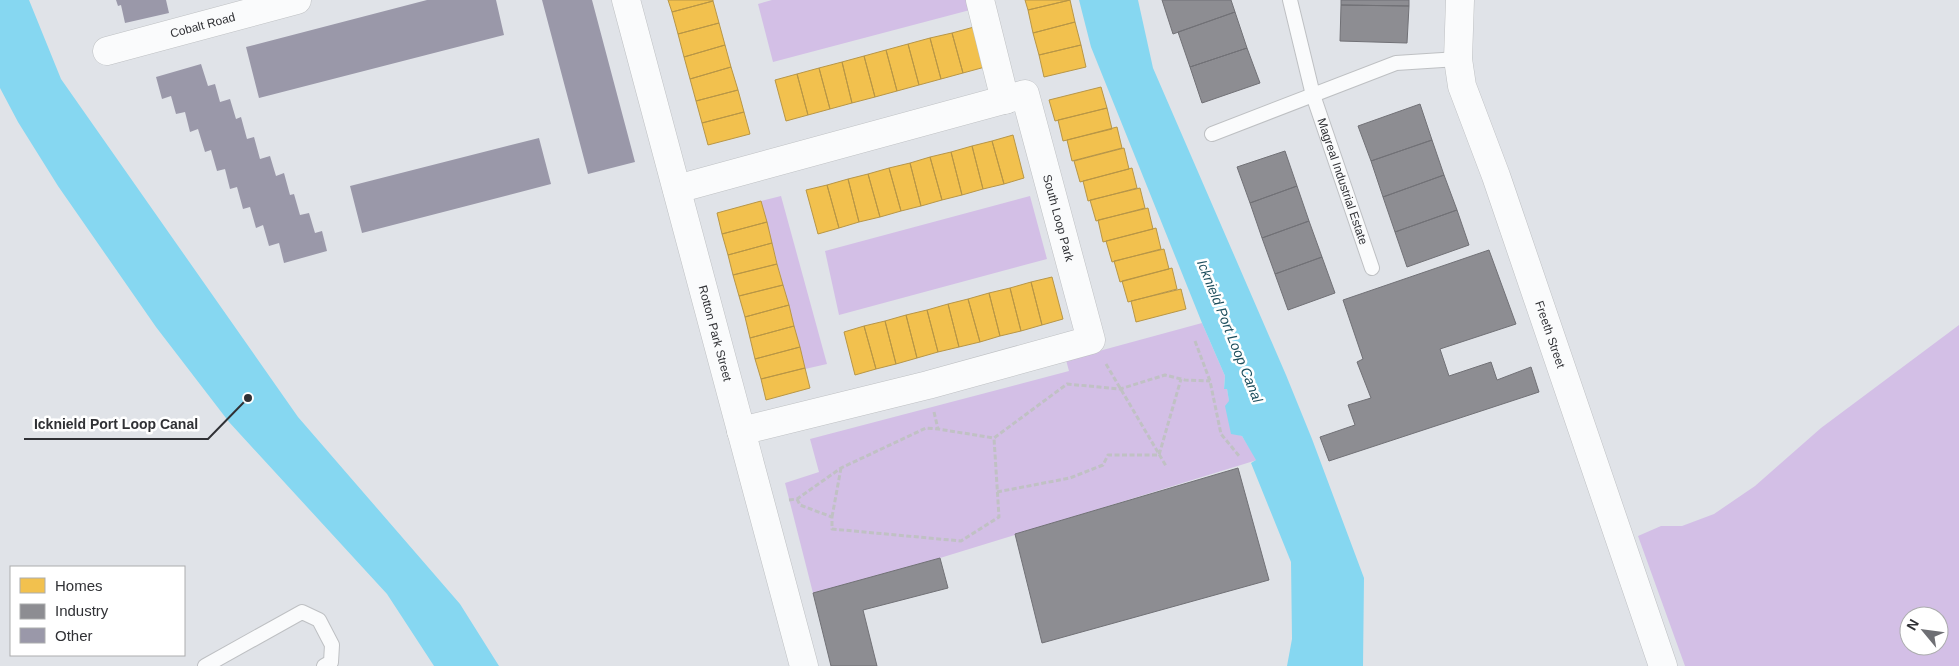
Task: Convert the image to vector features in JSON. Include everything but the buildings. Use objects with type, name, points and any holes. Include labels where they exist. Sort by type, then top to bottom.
[{"type":"street","name":"Cobalt Road","points":[[107,51],[297,0]]},
{"type":"street","name":"Rotton Park Street","points":[[626,0],[804,666]]},
{"type":"street","points":[[980,0],[1005,100]]},
{"type":"street","name":"Freeth Street","points":[[1460,0],[1458,59],[1462,86],[1496,176],[1663,666]]},
{"type":"street","name":"South Loop Park","points":[[677,189],[1025,94],[1091,340],[928,385],[741,431]]},
{"type":"lane","name":"Magreal Industrial Estate","points":[[1290,0],[1313,95],[1372,268]]},
{"type":"lane","points":[[1212,134],[1396,63],[1458,59]]},
{"type":"lane","points":[[205,666],[302,612],[318,620],[332,646],[331,662],[324,666]]},
{"type":"path","points":[[1195,341],[1210,380],[1221,434],[1240,457]]},
{"type":"path","points":[[761,507],[797,498],[842,468],[926,428],[938,428],[994,438],[1067,384],[1120,389],[1164,375],[1181,379],[1210,380]]},
{"type":"path","points":[[1159,455],[1181,379]]},
{"type":"path","points":[[1120,389],[1166,466]]},
{"type":"path","points":[[842,468],[832,517],[832,529],[960,541],[999,517],[994,438]]},
{"type":"path","points":[[998,492],[1070,478],[1103,465],[1108,455],[1159,455]]},
{"type":"path","points":[[797,498],[800,505],[832,517]]},
{"type":"shaded area","points":[[772,0],[967,0],[970,10],[773,62],[758,4]]},
{"type":"shaded area","points":[[781,196],[827,364],[805,369],[761,201]]},
{"type":"shaded area","points":[[1030,196],[1047,259],[839,315],[825,251]]},
{"type":"shaded area","points":[[1202,323],[1225,376],[1224,388],[1227,389],[1235,434],[1242,436],[1257,460],[940,558],[813,593],[785,483],[819,472],[810,439],[1069,371],[1066,360]]},
{"type":"shaded area","points":[[1959,325],[1959,666],[1685,666],[1638,536],[1661,526],[1682,526],[1714,514],[1755,486],[1821,428]]},
{"type":"water","points":[[0,0],[29,0],[61,79],[298,417],[460,604],[499,666],[434,666],[387,594],[229,422],[156,327],[58,186],[18,122],[0,88]]},
{"type":"water","points":[[1079,0],[1138,0],[1153,68],[1286,375],[1364,578],[1363,666],[1287,666],[1292,639],[1291,562],[1251,463],[1256,460],[1242,436],[1231,434],[1225,406],[1229,401],[1227,389],[1224,389],[1225,376],[1091,47]]},
{"type":"place","name":"Icknield Port Loop Canal","points":[[248,398]]}]
